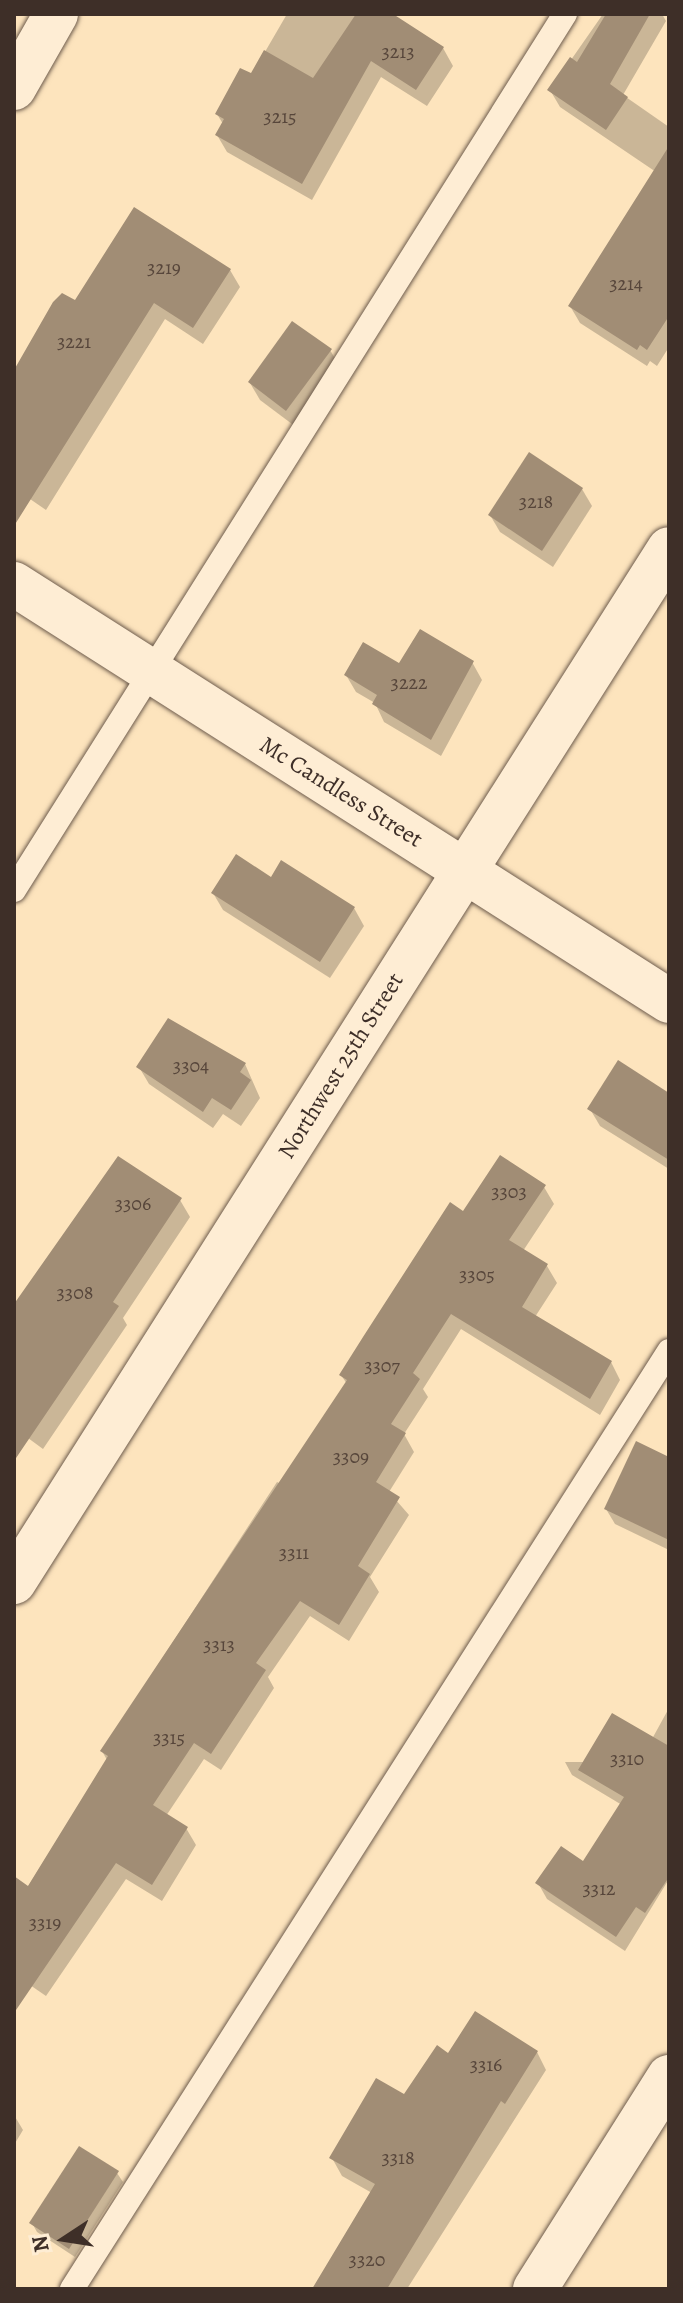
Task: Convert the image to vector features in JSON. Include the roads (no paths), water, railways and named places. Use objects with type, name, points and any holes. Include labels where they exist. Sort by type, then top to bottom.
[{"type":"street","points":[[14,88],[56,14]]},
{"type":"street","name":"Northwest 25th Street","points":[[14,1582],[669,549]]},
{"type":"street","name":"Mc Candless Street","points":[[14,584],[669,1001]]},
{"type":"street","points":[[535,2289],[669,2077]]},
{"type":"lane","points":[[14,890],[565,14]]},
{"type":"lane","points":[[72,2289],[669,1351]]}]
